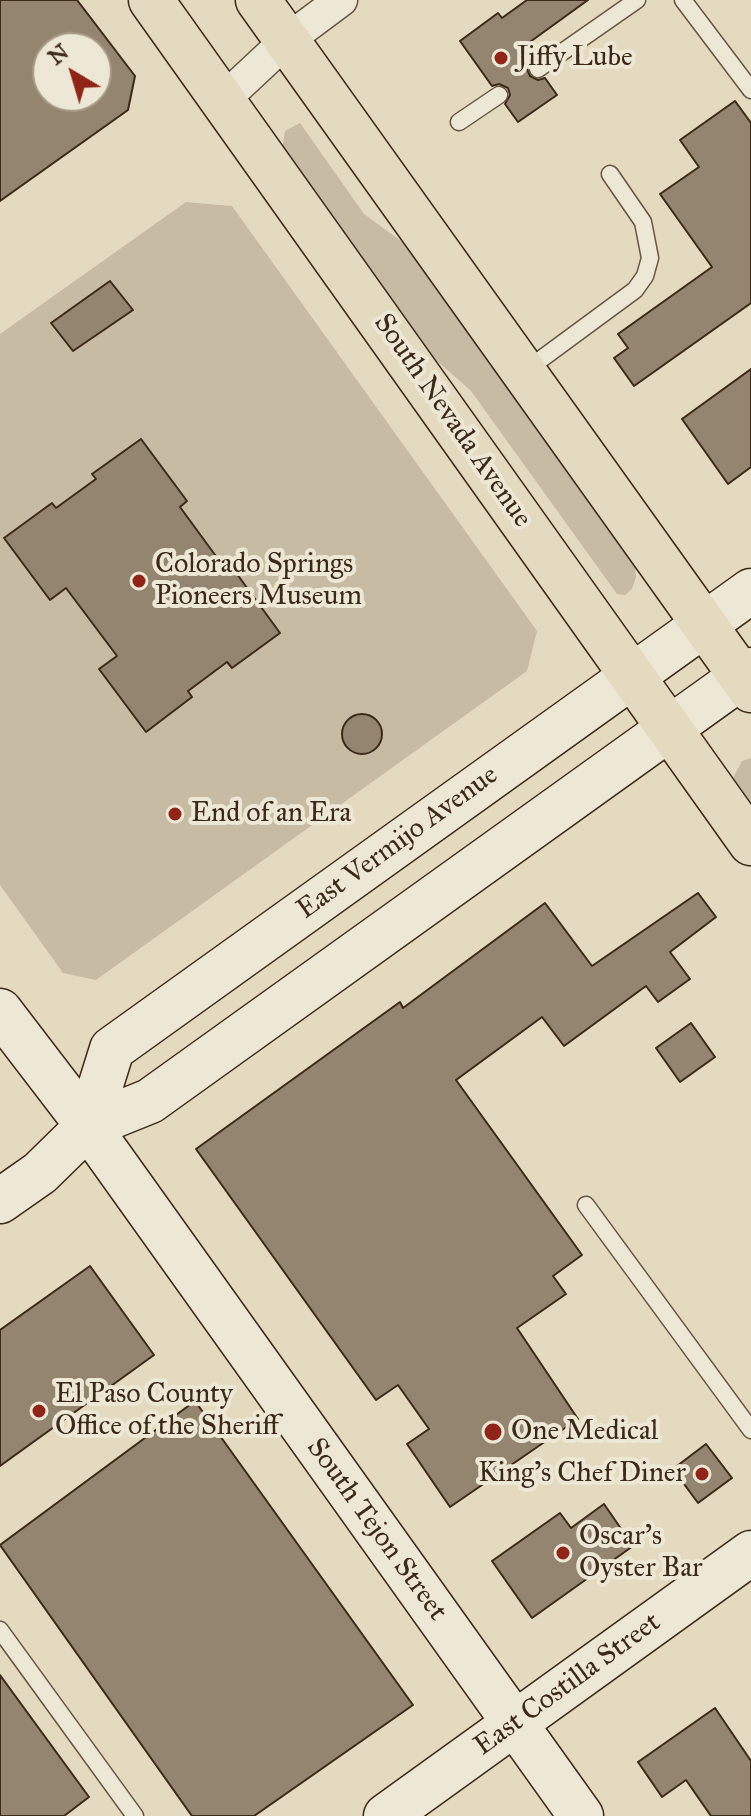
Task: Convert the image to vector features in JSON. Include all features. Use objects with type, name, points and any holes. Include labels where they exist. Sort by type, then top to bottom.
[{"type":"main road","name":"South Nevada Avenue","points":[[151,0],[751,843]]},
{"type":"main road","points":[[258,0],[704,624],[748,679]]},
{"type":"street","points":[[224,99],[286,41],[341,0]]},
{"type":"street","name":"East Vermijo Avenue","points":[[88,1126],[112,1049],[751,591]]},
{"type":"street","name":"East Vermijo Avenue","points":[[0,1201],[40,1173],[88,1126],[150,1101],[669,728],[748,679]]},
{"type":"street","name":"South Tejon Street","points":[[0,1011],[88,1126],[581,1816]]},
{"type":"street","name":"East Costilla Street","points":[[386,1816],[751,1553]]},
{"type":"lane","points":[[538,69],[637,0]]},
{"type":"lane","points":[[683,0],[751,90]]},
{"type":"lane","points":[[459,122],[499,95]]},
{"type":"lane","points":[[523,372],[635,290],[645,276],[650,258],[643,222],[610,174]]},
{"type":"lane","points":[[586,1205],[751,1430]]},
{"type":"lane","points":[[0,1630],[135,1816]]},
{"type":"shaded area","points":[[300,123],[364,214],[405,244],[635,565],[636,577],[632,589],[625,595],[617,594],[471,391],[428,353],[282,149],[285,131]]},
{"type":"shaded area","points":[[186,202],[232,206],[537,631],[527,671],[96,980],[63,973],[0,885],[0,334]]},
{"type":"shaded area","points":[[751,758],[751,817],[732,791],[734,776],[742,761]]},
{"type":"building","points":[[0,0],[77,0],[101,32],[32,32],[32,112],[112,112],[112,46],[135,76],[128,110],[0,201]]},
{"type":"building","name":"Jiffy Lube","points":[[527,0],[588,0],[523,47],[532,60],[527,69],[530,76],[538,80],[545,78],[557,95],[518,122],[505,104],[510,95],[508,88],[499,84],[492,86],[460,41],[498,13],[502,18]]},
{"type":"building","points":[[735,101],[751,123],[751,303],[634,386],[614,358],[628,348],[618,334],[712,267],[660,194],[699,167],[680,140]]},
{"type":"building","points":[[110,281],[133,310],[73,351],[51,323]]},
{"type":"building","points":[[751,369],[751,467],[728,484],[682,419]]},
{"type":"building","name":"Colorado Springs Pioneers Museum","points":[[141,439],[187,501],[180,507],[229,574],[234,570],[280,633],[232,668],[227,662],[188,691],[192,697],[146,732],[99,669],[117,656],[66,588],[50,600],[4,538],[52,503],[56,508],[96,479],[92,474]]},
{"type":"building","points":[[362,714],[376,720],[382,734],[376,748],[362,754],[348,748],[342,734],[348,720]]},
{"type":"building","points":[[698,893],[716,917],[670,952],[690,979],[658,1002],[646,986],[564,1046],[542,1017],[456,1080],[582,1255],[553,1276],[566,1294],[517,1328],[578,1419],[450,1507],[407,1444],[429,1429],[398,1385],[376,1400],[196,1149],[400,1002],[403,1008],[545,903],[592,966]]},
{"type":"building","points":[[691,1023],[715,1057],[680,1082],[656,1048]]},
{"type":"building","name":"El Paso County Office of the Sheriff","points":[[90,1266],[154,1355],[0,1466],[0,1330]]},
{"type":"building","points":[[195,1401],[413,1705],[254,1816],[192,1816],[0,1545]]},
{"type":"building","name":"King's Chef Diner","points":[[706,1444],[732,1478],[698,1503],[673,1469]]},
{"type":"building","name":"Oscar's Oyster Bar","points":[[604,1504],[633,1546],[532,1618],[492,1561],[560,1513],[571,1528]]},
{"type":"building","points":[[0,1675],[89,1797],[64,1816],[0,1816]]},
{"type":"building","points":[[715,1708],[751,1761],[751,1816],[711,1816],[686,1780],[662,1797],[638,1762]]},
{"type":"place","name":"Jiffy Lube","points":[[501,58]]},
{"type":"place","name":"Colorado Springs Pioneers Museum","points":[[139,581]]},
{"type":"place","name":"End of an Era","points":[[175,814]]},
{"type":"place","name":"El Paso County Office of the Sheriff","points":[[39,1411]]},
{"type":"place","name":"One Medical","points":[[493,1432]]},
{"type":"place","name":"King's Chef Diner","points":[[702,1474]]},
{"type":"place","name":"Oscar's Oyster Bar","points":[[563,1553]]}]
